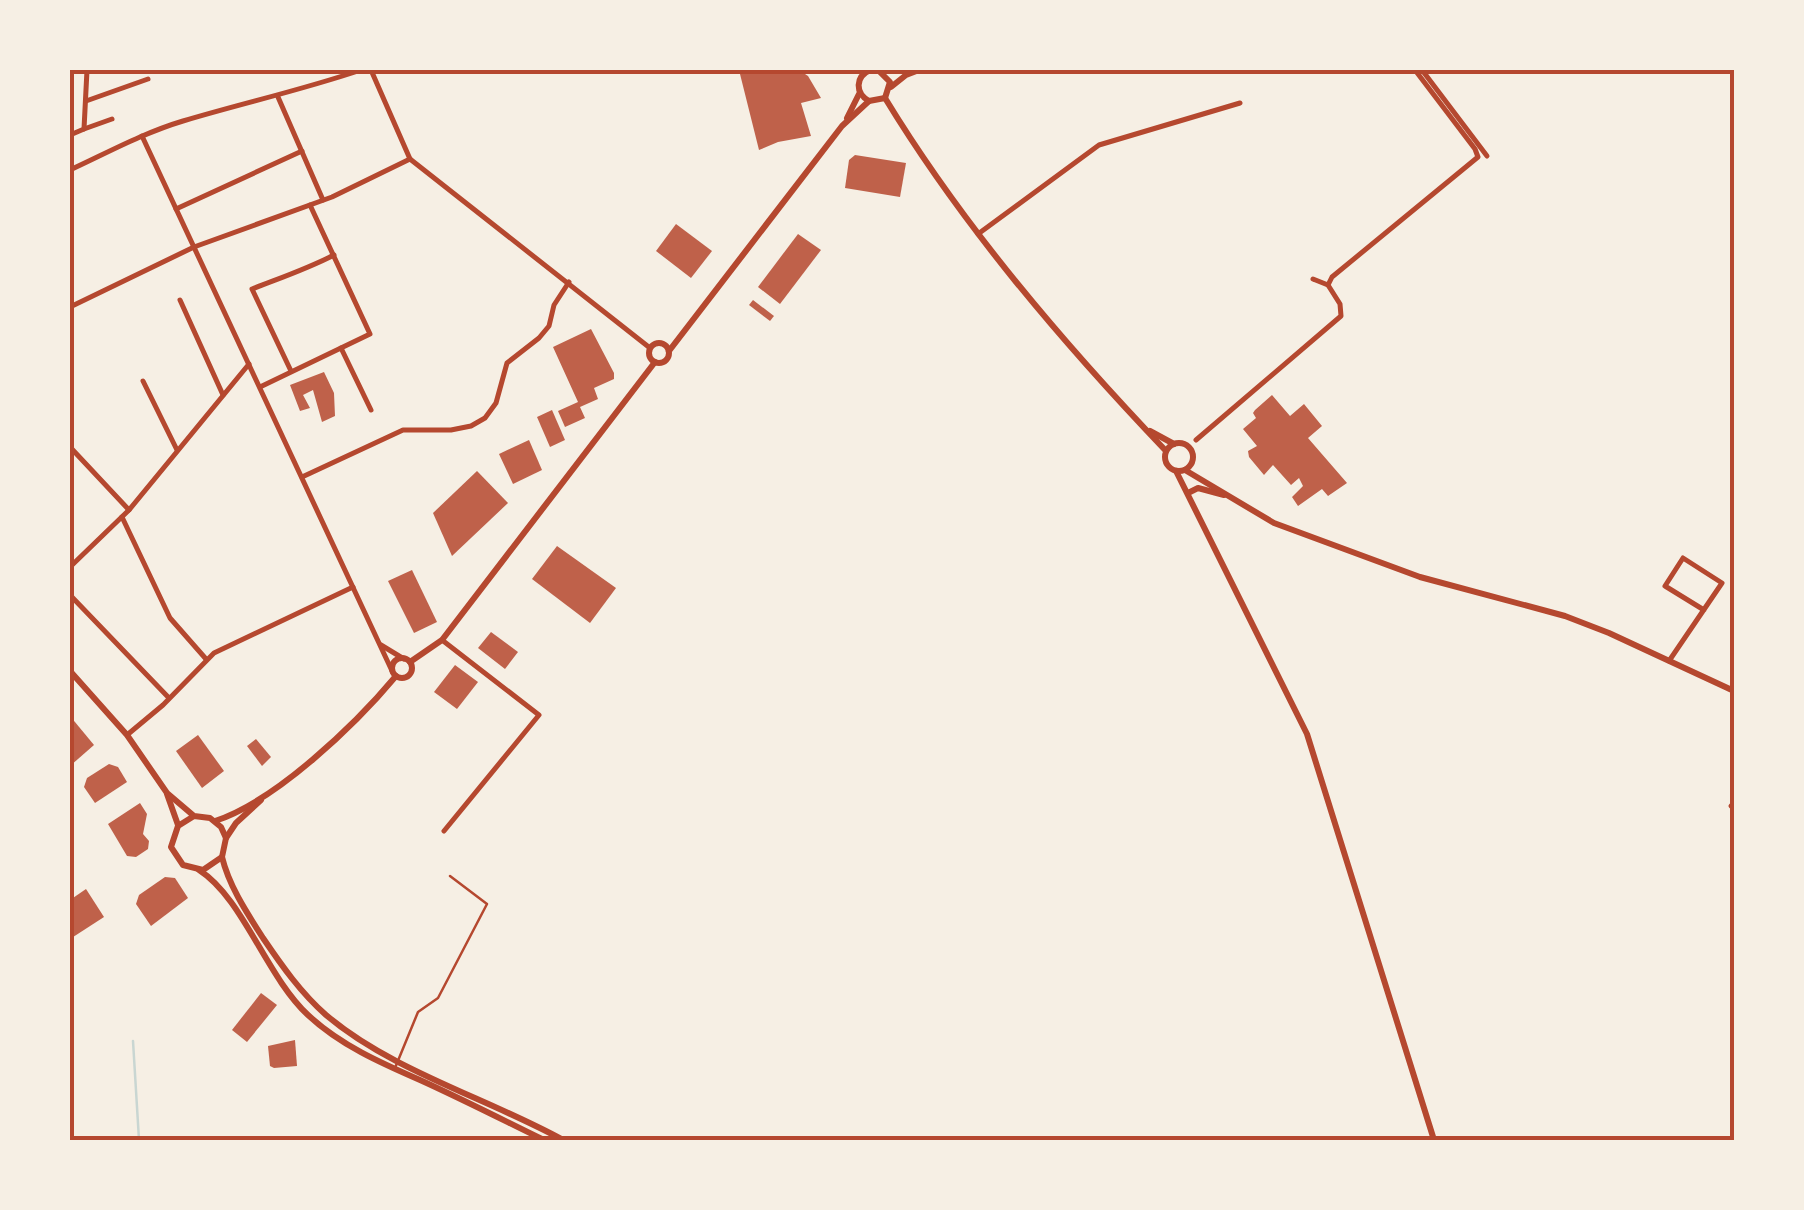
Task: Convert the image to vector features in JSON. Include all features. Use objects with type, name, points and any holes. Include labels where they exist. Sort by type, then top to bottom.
[{"type":"main road","points":[[842,126],[860,92],[859,74],[870,70]]},
{"type":"main road","points":[[885,98],[890,87],[919,70]]},
{"type":"main road","points":[[882,72],[906,75]]},
{"type":"main road","points":[[882,72],[890,87]]},
{"type":"main road","points":[[860,92],[869,101]]},
{"type":"main road","points":[[563,1140],[398,1061],[326,1015],[281,964],[235,891],[222,857],[226,838],[236,823],[375,701],[394,674],[393,664],[442,640],[656,362],[667,360],[678,336],[842,126],[869,101],[885,98]]},
{"type":"main road","points":[[885,98],[978,234],[1166,451],[1166,463],[1184,468],[1274,522],[1438,583],[1564,616],[1734,691]]},
{"type":"main road","points":[[656,362],[650,358],[650,348],[678,336]]},
{"type":"main road","points":[[662,342],[670,350]]},
{"type":"main road","points":[[1141,424],[1174,444],[1196,440]]},
{"type":"main road","points":[[1196,440],[1184,468],[1188,496],[1307,734],[1434,1140]]},
{"type":"main road","points":[[1166,451],[1174,444]]},
{"type":"main road","points":[[1184,444],[1192,451]]},
{"type":"main road","points":[[1188,496],[1198,488],[1224,494]]},
{"type":"main road","points":[[394,674],[405,678],[410,674],[407,660]]},
{"type":"main road","points":[[70,671],[127,735],[167,793],[194,816],[214,821],[237,812],[273,789]]},
{"type":"main road","points":[[167,793],[178,826]]},
{"type":"main road","points":[[194,816],[178,826],[172,842],[175,856],[183,865],[200,870],[221,886],[290,996],[336,1037],[544,1140]]},
{"type":"main road","points":[[214,821],[226,838]]},
{"type":"main road","points":[[200,870],[212,867],[222,857]]},
{"type":"street","points":[[84,129],[87,70]]},
{"type":"street","points":[[70,170],[182,121],[278,97],[361,70]]},
{"type":"street","points":[[371,70],[410,159],[650,348]]},
{"type":"street","points":[[1328,285],[1332,277],[1478,157],[1487,156],[1418,70]]},
{"type":"street","points":[[1418,70],[1478,157]]},
{"type":"street","points":[[86,102],[148,79]]},
{"type":"street","points":[[278,97],[322,200]]},
{"type":"street","points":[[978,234],[1099,146],[1240,103]]},
{"type":"street","points":[[70,135],[112,119]]},
{"type":"street","points":[[142,136],[394,674]]},
{"type":"street","points":[[176,209],[302,151]]},
{"type":"street","points":[[70,307],[194,247],[322,200],[410,159]]},
{"type":"street","points":[[260,387],[370,334],[310,204]]},
{"type":"street","points":[[291,372],[252,290],[334,256]]},
{"type":"street","points":[[1196,440],[1342,316],[1340,304],[1328,285],[1313,279]]},
{"type":"street","points":[[302,477],[404,430],[461,428],[485,418],[496,403],[507,363],[540,338],[569,282]]},
{"type":"street","points":[[180,300],[223,394]]},
{"type":"street","points":[[342,348],[371,410]]},
{"type":"street","points":[[70,567],[129,510],[249,364]]},
{"type":"street","points":[[143,381],[177,450]]},
{"type":"street","points":[[70,447],[129,510]]},
{"type":"street","points":[[122,517],[170,618],[206,660]]},
{"type":"street","points":[[1670,661],[1704,610],[1722,583],[1683,558],[1665,586],[1704,610]]},
{"type":"street","points":[[127,735],[206,660],[251,633],[353,587]]},
{"type":"street","points":[[70,595],[168,698]]},
{"type":"street","points":[[442,640],[540,715],[444,832]]},
{"type":"street","points":[[379,643],[407,660]]},
{"type":"lane","points":[[394,1069],[418,1012],[438,998],[488,904],[450,876]]},
{"type":"building","points":[[739,70],[799,70],[808,76],[821,98],[801,103],[811,136],[759,150]]},
{"type":"building","points":[[855,155],[906,163],[900,197],[845,188],[849,160]]},
{"type":"building","points":[[676,224],[712,251],[691,278],[656,251]]},
{"type":"building","points":[[798,234],[821,250],[780,304],[758,287]]},
{"type":"building","points":[[753,300],[774,316],[770,321],[749,305]]},
{"type":"building","points":[[591,329],[614,379],[594,388],[598,399],[580,407],[585,418],[565,427],[558,411],[578,402],[553,347]]},
{"type":"building","points":[[324,372],[334,393],[335,416],[322,422],[313,390],[303,395],[310,408],[300,411],[290,385]]},
{"type":"building","points":[[1272,395],[1290,416],[1304,404],[1322,426],[1308,438],[1347,483],[1328,496],[1322,489],[1298,506],[1292,497],[1303,486],[1299,478],[1291,485],[1273,465],[1264,475],[1249,457],[1248,451],[1257,446],[1243,429],[1256,418],[1255,410]]},
{"type":"building","points":[[552,410],[565,440],[550,447],[537,417]]},
{"type":"building","points":[[529,440],[542,470],[513,484],[499,454]]},
{"type":"building","points":[[477,471],[508,503],[452,556],[433,513]]},
{"type":"building","points":[[557,546],[616,588],[590,623],[532,579]]},
{"type":"building","points":[[412,570],[437,622],[414,633],[388,581]]},
{"type":"building","points":[[491,632],[518,652],[505,669],[478,648]]},
{"type":"building","points":[[455,665],[478,682],[457,709],[434,692]]},
{"type":"building","points":[[70,716],[94,745],[70,766]]},
{"type":"building","points":[[198,735],[224,771],[202,788],[176,751]]},
{"type":"building","points":[[256,739],[271,757],[262,766],[247,746]]},
{"type":"building","points":[[109,764],[118,767],[127,782],[95,803],[84,787],[87,778]]},
{"type":"building","points":[[140,803],[147,814],[143,834],[149,841],[148,849],[136,857],[127,856],[108,824]]},
{"type":"building","points":[[165,877],[175,878],[188,898],[151,926],[136,904],[139,895]]},
{"type":"building","points":[[86,889],[104,917],[70,939],[70,900]]},
{"type":"building","points":[[261,993],[277,1005],[247,1042],[232,1030]]},
{"type":"building","points":[[295,1040],[297,1066],[270,1066],[268,1046]]},
{"type":"waterway","points":[[133,1041],[139,1140]]}]
